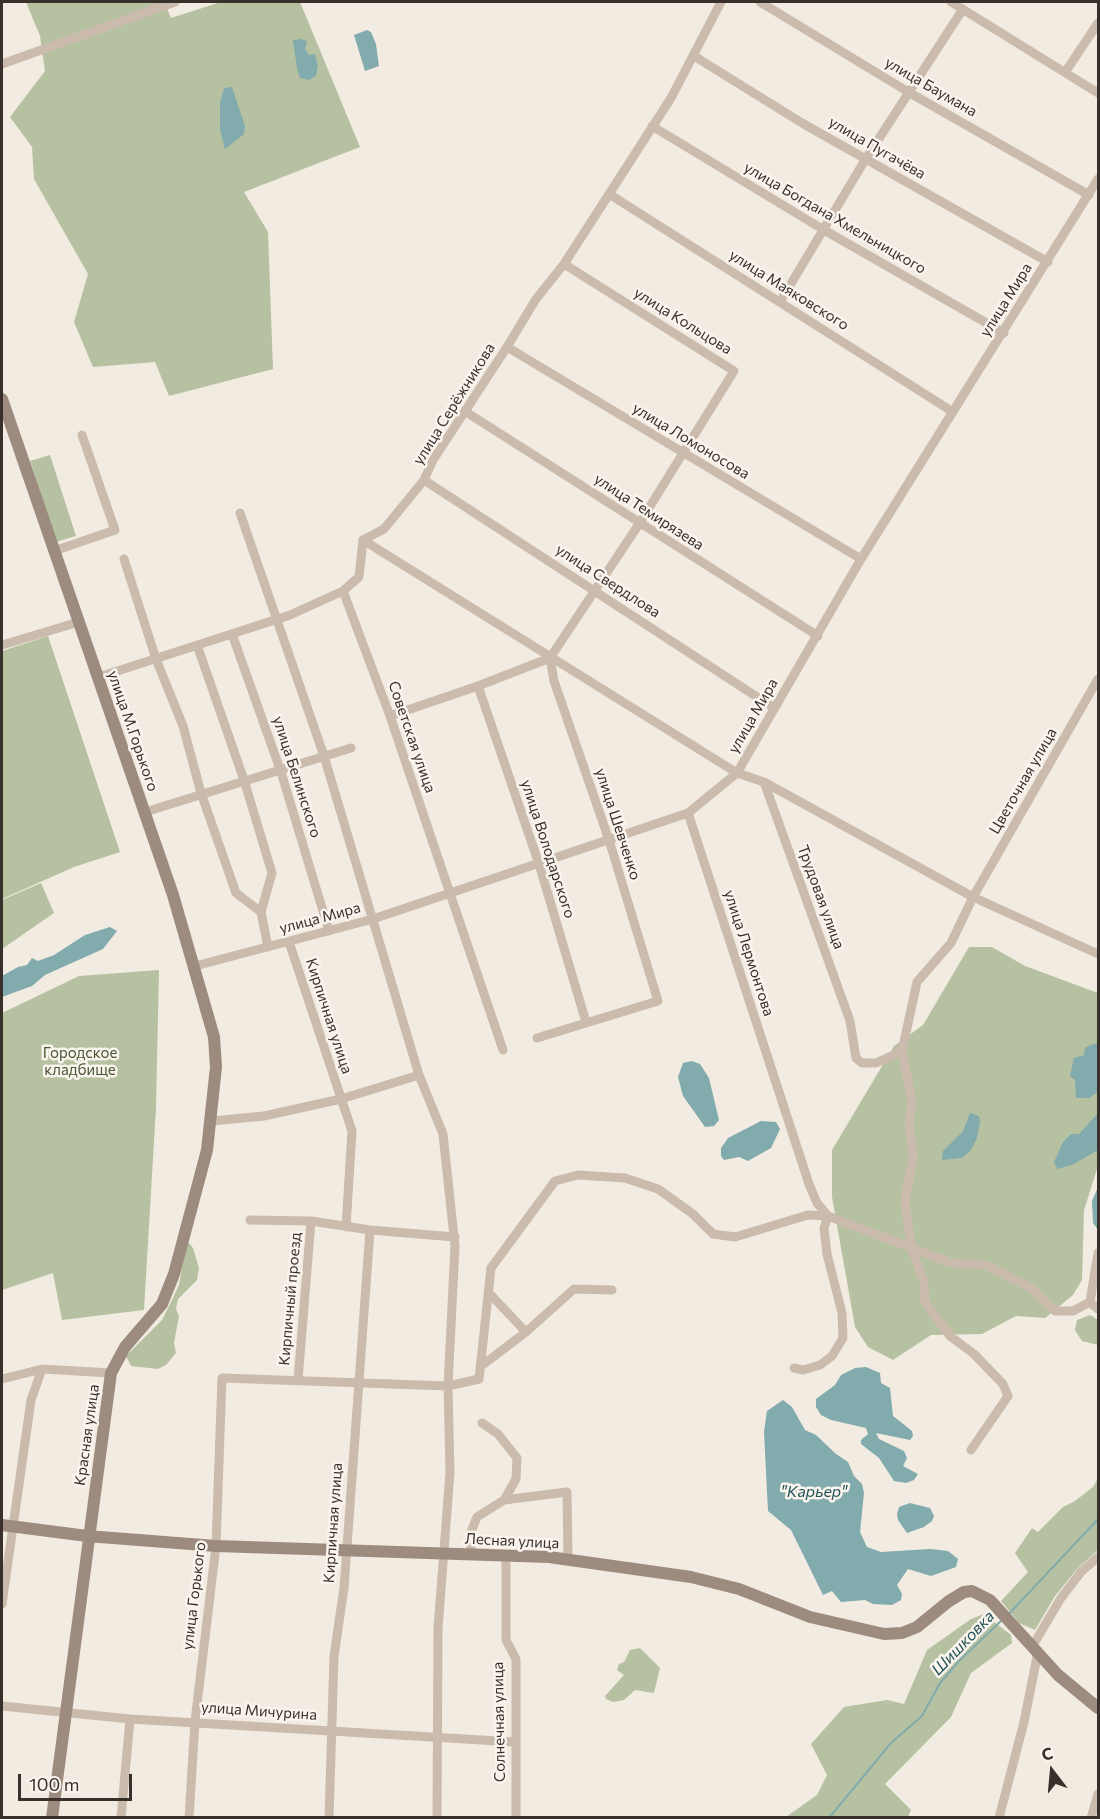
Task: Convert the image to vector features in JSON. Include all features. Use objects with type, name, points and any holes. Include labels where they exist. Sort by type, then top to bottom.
[{"type":"main road","name":"улица М.Горького","points":[[2,402],[145,812],[195,966],[214,1037],[215,1078]]},
{"type":"main road","name":"Красная улица","points":[[52,1818],[87,1536],[111,1373],[125,1347],[162,1304],[174,1274],[207,1150],[215,1078]]},
{"type":"main road","name":"Лесная улица","points":[[7,1526],[87,1536],[216,1546],[568,1559],[691,1577],[739,1589],[810,1617],[884,1634],[902,1633],[917,1627],[964,1592],[978,1593],[990,1600],[1058,1675],[1098,1708]]},
{"type":"street","points":[[2,64],[175,2]]},
{"type":"street","name":"улица Серёжникова","points":[[363,540],[384,529],[424,480],[433,460],[466,412],[536,299],[564,264],[652,126],[694,56],[721,2]]},
{"type":"street","name":"улица Баумана","points":[[760,2],[910,93],[1089,195]]},
{"type":"street","points":[[951,2],[1098,93]]},
{"type":"street","points":[[780,302],[866,160],[963,9]]},
{"type":"street","points":[[1066,72],[1098,23]]},
{"type":"street","name":"улица Пугачёва","points":[[694,56],[866,160],[1048,262]]},
{"type":"street","name":"улица Богдана Хмельницкого","points":[[652,126],[824,230],[1004,333]]},
{"type":"street","name":"улица Мира","points":[[195,966],[373,919],[688,813],[737,773],[861,559],[1098,179]]},
{"type":"street","name":"улица Маяковского","points":[[609,194],[953,412]]},
{"type":"street","name":"улица Кольцова","points":[[564,264],[734,371],[682,453]]},
{"type":"street","name":"улица Ломоносова","points":[[507,347],[861,559]]},
{"type":"street","name":"улица Темирязева","points":[[466,412],[818,636]]},
{"type":"street","points":[[54,550],[115,530],[82,435]]},
{"type":"street","points":[[390,716],[550,658],[639,524],[682,453]]},
{"type":"street","name":"улица Свердлова","points":[[424,480],[774,708]]},
{"type":"street","points":[[240,513],[275,620],[324,756],[419,1075],[443,1134],[455,1237],[448,1386],[450,1472],[442,1553],[436,1736],[436,1818]]},
{"type":"street","points":[[99,678],[275,620],[343,591],[359,578],[363,540],[737,773],[764,782],[973,897],[1098,955]]},
{"type":"street","points":[[124,559],[156,659],[183,726],[201,793],[236,893],[261,912]]},
{"type":"street","name":"Советская улица","points":[[343,591],[390,716],[503,1050]]},
{"type":"street","points":[[2,645],[79,622]]},
{"type":"street","name":"улица Белинского","points":[[232,634],[281,772],[329,931]]},
{"type":"street","points":[[197,645],[244,780],[272,873],[261,912],[268,947]]},
{"type":"street","name":"улица Шевченко","points":[[550,658],[554,681],[609,840],[658,1001],[586,1022]]},
{"type":"street","name":"Цветочная улица","points":[[902,1051],[918,982],[951,943],[973,897],[1098,679]]},
{"type":"street","name":"улица Володарского","points":[[478,686],[539,864],[586,1022]]},
{"type":"street","points":[[145,812],[244,780],[281,772],[351,748]]},
{"type":"street","name":"Трудовая улица","points":[[764,782],[850,1021],[856,1058],[862,1063],[876,1062],[902,1051]]},
{"type":"street","name":"улица Лермонтова","points":[[688,813],[809,1184],[817,1203],[828,1215]]},
{"type":"street","name":"Кирпичная улица","points":[[289,942],[352,1131],[346,1227]]},
{"type":"street","points":[[537,1038],[586,1022]]},
{"type":"street","points":[[902,1051],[912,1101],[909,1121],[913,1158],[905,1200],[911,1247],[924,1282],[925,1302],[950,1336],[974,1353],[1003,1384],[1008,1396],[971,1450]]},
{"type":"street","points":[[212,1121],[264,1116],[341,1099],[419,1075]]},
{"type":"street","points":[[298,1380],[448,1386],[479,1379],[491,1268],[555,1181],[578,1175],[625,1178],[658,1189],[693,1214],[713,1234],[735,1237],[808,1215],[828,1215],[951,1263],[986,1265],[1031,1288],[1055,1311],[1073,1311],[1090,1302]]},
{"type":"street","points":[[794,1368],[803,1370],[820,1365],[831,1356],[843,1338],[842,1312],[827,1254],[824,1228],[828,1215]]},
{"type":"street","points":[[250,1220],[311,1221],[370,1230],[455,1237]]},
{"type":"street","name":"Кирпичный проезд","points":[[298,1380],[311,1221]]},
{"type":"street","name":"Кирпичная улица","points":[[329,1818],[334,1731],[334,1656],[347,1550],[357,1383],[370,1230]]},
{"type":"street","points":[[1090,1302],[1098,1253]]},
{"type":"street","points":[[480,1367],[526,1332],[574,1289],[612,1290]]},
{"type":"street","points":[[488,1292],[526,1332]]},
{"type":"street","points":[[1090,1302],[1098,1309]]},
{"type":"street","points":[[2,1604],[7,1526],[32,1400],[42,1369]]},
{"type":"street","points":[[2,1379],[42,1369],[74,1369],[111,1373]]},
{"type":"street","name":"улица Горького","points":[[189,1818],[195,1722],[216,1546],[222,1378],[298,1380]]},
{"type":"street","points":[[482,1423],[498,1434],[517,1458],[516,1479],[504,1500]]},
{"type":"street","points":[[471,1554],[471,1532],[477,1517],[504,1500],[567,1492],[568,1559]]},
{"type":"street","name":"Солнечная улица","points":[[506,1555],[506,1640],[516,1659],[514,1742],[516,1818]]},
{"type":"street","points":[[999,1818],[1024,1722],[1035,1649],[1061,1598],[1081,1572],[1098,1557]]},
{"type":"street","name":"улица Мичурина","points":[[2,1706],[130,1719],[514,1742]]},
{"type":"street","points":[[122,1818],[130,1719]]},
{"type":"street","points":[[1091,1818],[1098,1794]]},
{"type":"green space","points":[[26,2],[164,2],[171,18],[221,2],[300,2],[360,147],[244,192],[268,232],[273,369],[169,396],[155,362],[93,367],[74,322],[88,274],[34,179],[32,147],[10,117],[45,71],[40,36]]},
{"type":"green space","points":[[50,455],[76,536],[56,542],[30,461]]},
{"type":"green space","points":[[48,636],[120,852],[74,867],[2,899],[2,651]]},
{"type":"green space","points":[[41,883],[54,913],[2,949],[2,900]]},
{"type":"green space","points":[[969,947],[992,947],[1025,966],[1098,993],[1098,1166],[1084,1210],[1082,1280],[1073,1295],[1045,1318],[1016,1316],[982,1334],[931,1335],[893,1360],[868,1347],[855,1327],[832,1197],[832,1150],[894,1046],[923,1025]]},
{"type":"green space","name":"Городское кладбище","points":[[159,970],[156,1108],[144,1310],[62,1320],[53,1273],[2,1290],[2,1013],[79,976]]},
{"type":"green space","points":[[189,1243],[193,1248],[199,1268],[197,1280],[178,1299],[176,1309],[179,1316],[174,1343],[176,1353],[166,1365],[158,1369],[131,1366],[126,1356],[162,1320],[171,1302],[179,1285],[186,1244]]},
{"type":"green space","points":[[1090,1315],[1098,1320],[1098,1345],[1082,1341],[1075,1330],[1077,1320]]},
{"type":"green space","points":[[1098,1478],[1098,1550],[1077,1569],[1055,1596],[1035,1630],[1019,1623],[1001,1601],[1028,1572],[1015,1553],[1032,1528],[1038,1532],[1063,1507],[1093,1487]]},
{"type":"green space","points":[[984,1614],[1011,1635],[1012,1643],[971,1673],[951,1717],[885,1784],[911,1810],[908,1817],[786,1817],[817,1795],[827,1775],[811,1744],[844,1707],[887,1700],[904,1704],[927,1650],[971,1619]]},
{"type":"green space","points":[[640,1648],[660,1668],[654,1693],[635,1690],[624,1700],[613,1702],[606,1699],[605,1696],[624,1675],[617,1670],[619,1664],[624,1662],[630,1650]]},
{"type":"water","points":[[367,30],[371,32],[376,44],[379,66],[365,71],[354,35]]},
{"type":"water","points":[[293,40],[307,41],[305,49],[309,55],[315,54],[318,66],[316,76],[309,80],[300,78],[297,68]]},
{"type":"water","points":[[232,87],[245,126],[244,134],[225,149],[220,130],[220,103],[224,88]]},
{"type":"water","points":[[110,927],[117,931],[103,949],[45,975],[32,986],[2,997],[2,976],[27,965],[32,958],[38,961],[54,955],[85,935]]},
{"type":"water","points":[[1098,1043],[1098,1092],[1089,1098],[1076,1098],[1075,1080],[1070,1076],[1074,1058],[1084,1055],[1085,1048]]},
{"type":"water","points":[[692,1061],[700,1064],[709,1078],[719,1120],[714,1126],[705,1127],[683,1096],[678,1077],[683,1063]]},
{"type":"water","points":[[970,1113],[979,1116],[980,1122],[977,1138],[971,1150],[962,1158],[942,1160],[943,1151],[963,1131]]},
{"type":"water","points":[[1098,1113],[1098,1150],[1072,1165],[1057,1169],[1054,1162],[1063,1142],[1071,1134],[1079,1134]]},
{"type":"water","points":[[761,1121],[776,1122],[780,1129],[771,1148],[748,1161],[739,1157],[724,1160],[721,1156],[721,1148],[728,1138]]},
{"type":"water","points":[[1098,1187],[1098,1230],[1093,1223],[1092,1201]]},
{"type":"water","name":"\"Карьер\"","points":[[866,1367],[880,1373],[881,1383],[890,1388],[893,1416],[912,1431],[913,1436],[910,1440],[876,1433],[879,1439],[904,1451],[907,1458],[903,1466],[918,1474],[914,1480],[906,1483],[894,1481],[879,1458],[861,1444],[861,1440],[868,1434],[866,1428],[831,1420],[821,1415],[816,1407],[816,1399],[835,1385],[841,1375],[855,1368]]},
{"type":"water","name":"\"Карьер\"","points":[[783,1400],[792,1407],[805,1430],[816,1435],[848,1462],[854,1476],[862,1484],[864,1493],[860,1532],[867,1547],[881,1552],[930,1549],[948,1551],[958,1559],[956,1567],[931,1576],[908,1569],[897,1585],[902,1594],[901,1600],[892,1605],[873,1604],[865,1600],[841,1602],[832,1591],[823,1595],[791,1530],[768,1511],[764,1432],[767,1411]]},
{"type":"water","points":[[910,1503],[930,1508],[934,1516],[932,1521],[924,1527],[907,1533],[898,1520],[897,1514],[899,1507]]},
{"type":"waterway","name":"Шишковка","points":[[1008,1615],[1098,1519]]},
{"type":"waterway","name":"Шишковка","points":[[829,1818],[891,1743],[922,1716],[940,1683],[959,1661],[1001,1621]]}]
